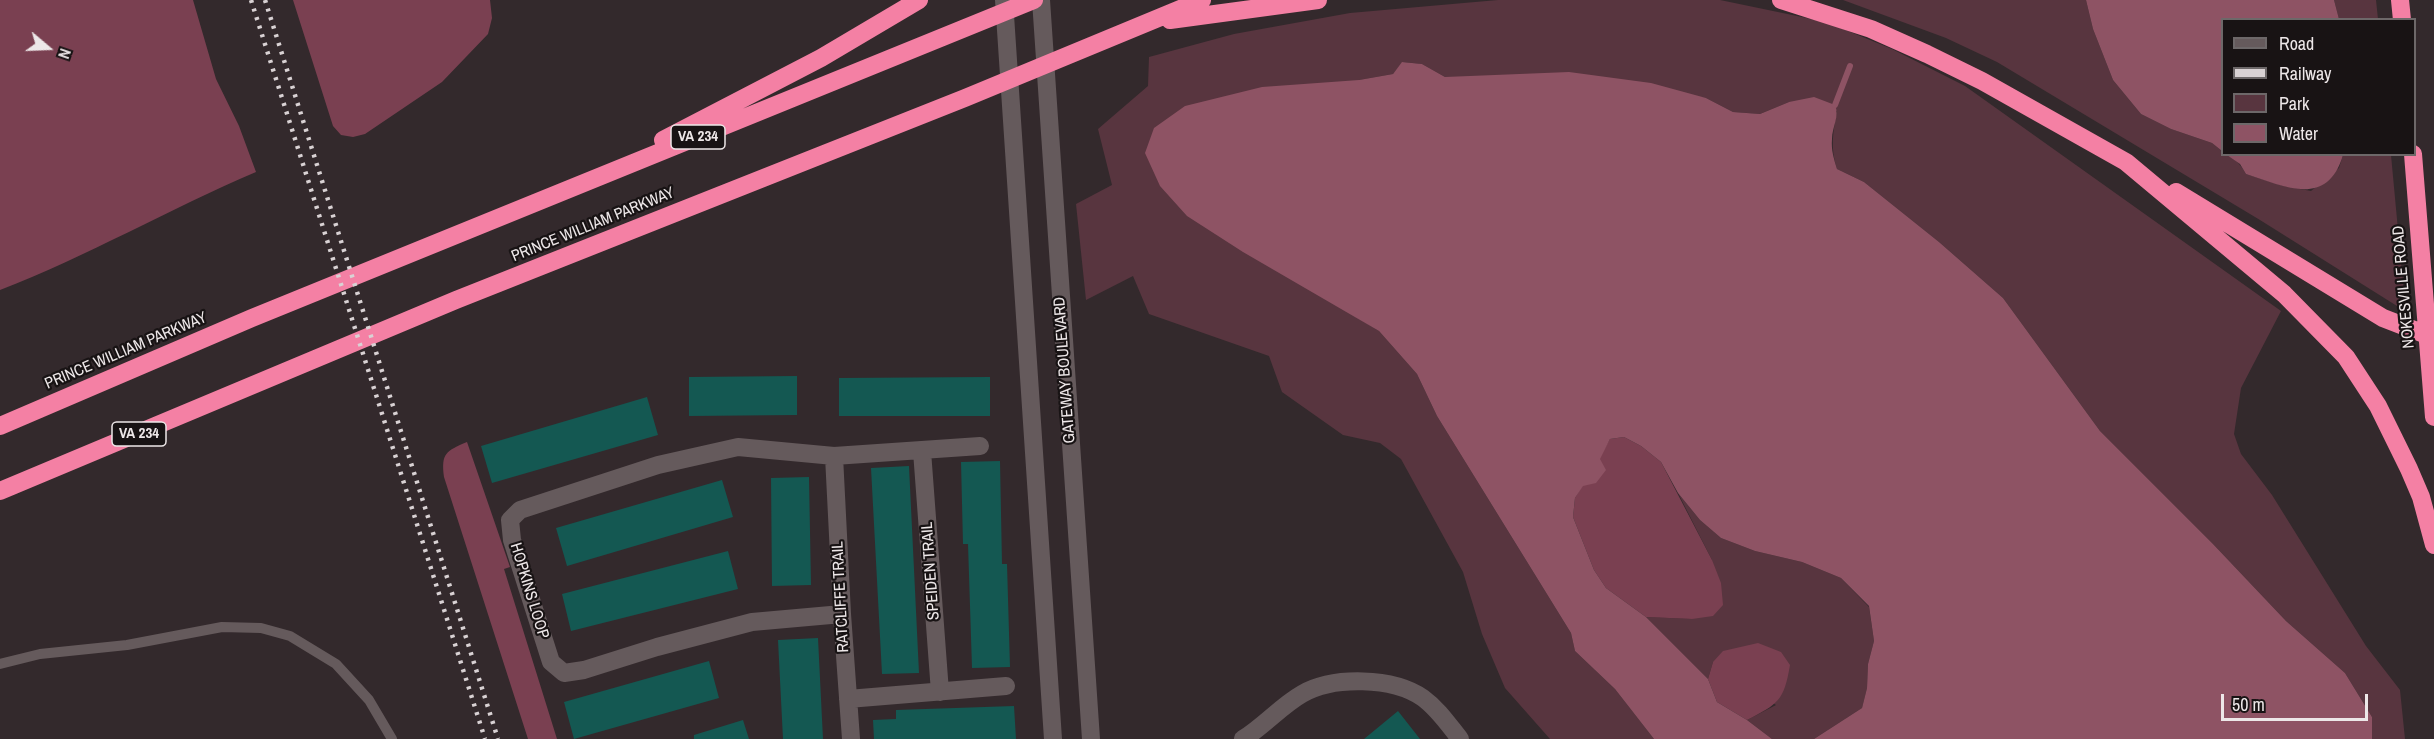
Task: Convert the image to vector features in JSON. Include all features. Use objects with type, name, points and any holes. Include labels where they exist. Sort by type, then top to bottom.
[{"type":"highway","points":[[567,190],[821,58],[919,0]]},
{"type":"highway","name":"PRINCE WILLIAM PARKWAY","points":[[0,426],[252,318],[1034,0]]},
{"type":"highway","name":"PRINCE WILLIAM PARKWAY","points":[[0,491],[456,300],[965,98],[1202,0]]},
{"type":"highway","points":[[1136,28],[1169,20],[1318,0]]},
{"type":"highway","points":[[1781,0],[1871,29],[1982,81],[2126,162],[2383,318],[2427,335]]},
{"type":"highway","points":[[2400,0],[2402,18]]},
{"type":"highway","name":"NOKESVILLE ROAD","points":[[2413,156],[2434,417]]},
{"type":"highway","points":[[2126,162],[2284,294],[2346,357],[2378,406],[2404,459],[2421,497],[2434,545]]},
{"type":"street","points":[[1004,0],[1053,739]]},
{"type":"street","name":"GATEWAY BOULEVARD","points":[[1041,0],[1091,739]]},
{"type":"street","points":[[834,456],[980,446]]},
{"type":"street","name":"HOPKINS LOOP","points":[[834,456],[738,447],[658,465],[626,475],[520,510],[510,520],[512,540],[551,662],[564,673],[584,670],[657,647],[752,622],[842,614]]},
{"type":"street","name":"SPEIDEN TRAIL","points":[[922,451],[940,692]]},
{"type":"street","name":"RATCLIFFE TRAIL","points":[[834,456],[850,739]]},
{"type":"street","points":[[1248,738],[1303,693],[1335,684],[1363,680],[1421,696],[1440,713],[1460,739]]},
{"type":"street","points":[[848,699],[1006,686]]},
{"type":"lane","points":[[0,664],[40,654],[127,645],[222,627],[250,626],[270,630],[302,642],[336,664],[362,691],[392,739]]},
{"type":"green space","points":[[1498,0],[1720,0],[1826,22],[1892,49],[1965,86],[2281,311],[2241,388],[2234,434],[2241,454],[2272,495],[2366,646],[2400,690],[2405,739],[2372,739],[2372,717],[2345,673],[2286,621],[2100,431],[2003,298],[1939,242],[1864,182],[1837,169],[1833,133],[1837,111],[1789,102],[1760,114],[1733,112],[1706,98],[1445,77],[1422,64],[1403,62],[1393,74],[1359,80],[1312,290],[1379,331],[1417,374],[1437,416],[1571,633],[1575,651],[1615,689],[1654,739],[1550,739],[1505,688],[1482,634],[1463,572],[1401,459],[1380,443],[1343,435],[1282,392],[1269,356],[1149,314],[1133,276],[1086,300],[1076,204],[1112,185],[1098,129],[1148,86],[1149,57],[1234,34],[1350,13]]},
{"type":"green space","points":[[1843,0],[2086,0],[2093,29],[2113,80],[2141,114],[2171,129],[2212,143],[2221,150],[2221,156],[2230,156],[2246,174],[2284,186],[2311,191],[2339,168],[2343,156],[2391,156],[2405,305],[2397,306],[2260,220],[1997,62],[1946,38]]},
{"type":"green space","points":[[2334,0],[2376,0],[2378,18],[2339,18]]},
{"type":"green space","points":[[1678,493],[1700,520],[1721,538],[1755,551],[1802,562],[1841,578],[1869,607],[1874,641],[1868,664],[1867,688],[1862,708],[1814,739],[1772,739],[1747,720],[1776,705],[1713,662],[1708,679],[1646,617],[1692,619],[1712,560]]},
{"type":"shaded area","points":[[0,0],[193,0],[216,79],[239,126],[256,172],[33,277],[0,290]]},
{"type":"shaded area","points":[[293,0],[490,0],[492,18],[488,34],[442,82],[365,134],[353,137],[341,135],[333,126]]},
{"type":"shaded area","points":[[1624,437],[1641,446],[1661,462],[1712,560],[1721,583],[1723,605],[1713,616],[1692,619],[1646,617],[1606,588],[1594,570],[1573,517],[1575,498],[1610,439]]},
{"type":"shaded area","points":[[467,442],[510,567],[504,569],[557,739],[528,739],[444,477],[443,463],[446,454]]},
{"type":"shaded area","points":[[1758,643],[1781,652],[1790,665],[1785,687],[1778,700],[1766,710],[1747,720],[1717,702],[1708,679],[1713,662],[1723,651]]},
{"type":"water","points":[[2086,0],[2334,0],[2339,18],[2221,18],[2221,150],[2212,143],[2171,129],[2141,114],[2113,80],[2093,29]]},
{"type":"water","points":[[1402,62],[1422,64],[1445,77],[1569,72],[1651,83],[1706,98],[1733,112],[1760,114],[1789,102],[1814,97],[1835,105],[1837,113],[1832,143],[1837,169],[1864,182],[1939,242],[2003,298],[2100,431],[2286,621],[2345,673],[2372,717],[2372,739],[1814,739],[1862,708],[1867,688],[1868,664],[1874,641],[1869,606],[1841,578],[1802,562],[1755,551],[1721,538],[1700,520],[1678,493],[1661,462],[1641,446],[1624,437],[1610,439],[1600,459],[1606,470],[1596,483],[1583,486],[1575,498],[1573,517],[1594,570],[1606,588],[1646,617],[1708,679],[1717,702],[1747,720],[1772,739],[1654,739],[1615,689],[1575,651],[1571,633],[1437,416],[1417,374],[1379,331],[1243,252],[1187,216],[1160,186],[1145,153],[1154,128],[1185,106],[1262,87],[1359,80],[1393,74]]},
{"type":"water","points":[[2228,156],[2343,156],[2336,172],[2326,182],[2315,188],[2303,189],[2289,188],[2246,174],[2240,164]]},
{"type":"building","points":[[797,376],[797,415],[689,416],[689,377]]},
{"type":"building","points":[[990,377],[990,416],[839,416],[839,378]]},
{"type":"building","points":[[647,397],[658,435],[492,483],[481,446]]},
{"type":"building","points":[[1000,461],[1002,564],[1007,564],[1010,667],[972,668],[968,544],[963,544],[961,462]]},
{"type":"building","points":[[909,466],[919,673],[882,674],[871,468]]},
{"type":"building","points":[[809,477],[811,585],[772,586],[771,478]]},
{"type":"building","points":[[722,480],[733,517],[567,566],[556,528]]},
{"type":"building","points":[[728,551],[738,589],[571,631],[562,594]]},
{"type":"building","points":[[818,638],[823,739],[783,739],[778,640]]},
{"type":"building","points":[[709,661],[719,698],[574,739],[564,702]]},
{"type":"building","points":[[1014,706],[1016,739],[874,739],[873,720],[896,719],[896,710]]},
{"type":"building","points":[[1398,711],[1420,739],[1364,739]]},
{"type":"building","points":[[743,720],[749,739],[694,739],[694,735]]},
{"type":"waterway","points":[[1835,105],[1850,66]]},
{"type":"railway","points":[[251,0],[485,739]]},
{"type":"railway","points":[[265,0],[498,739]]}]
